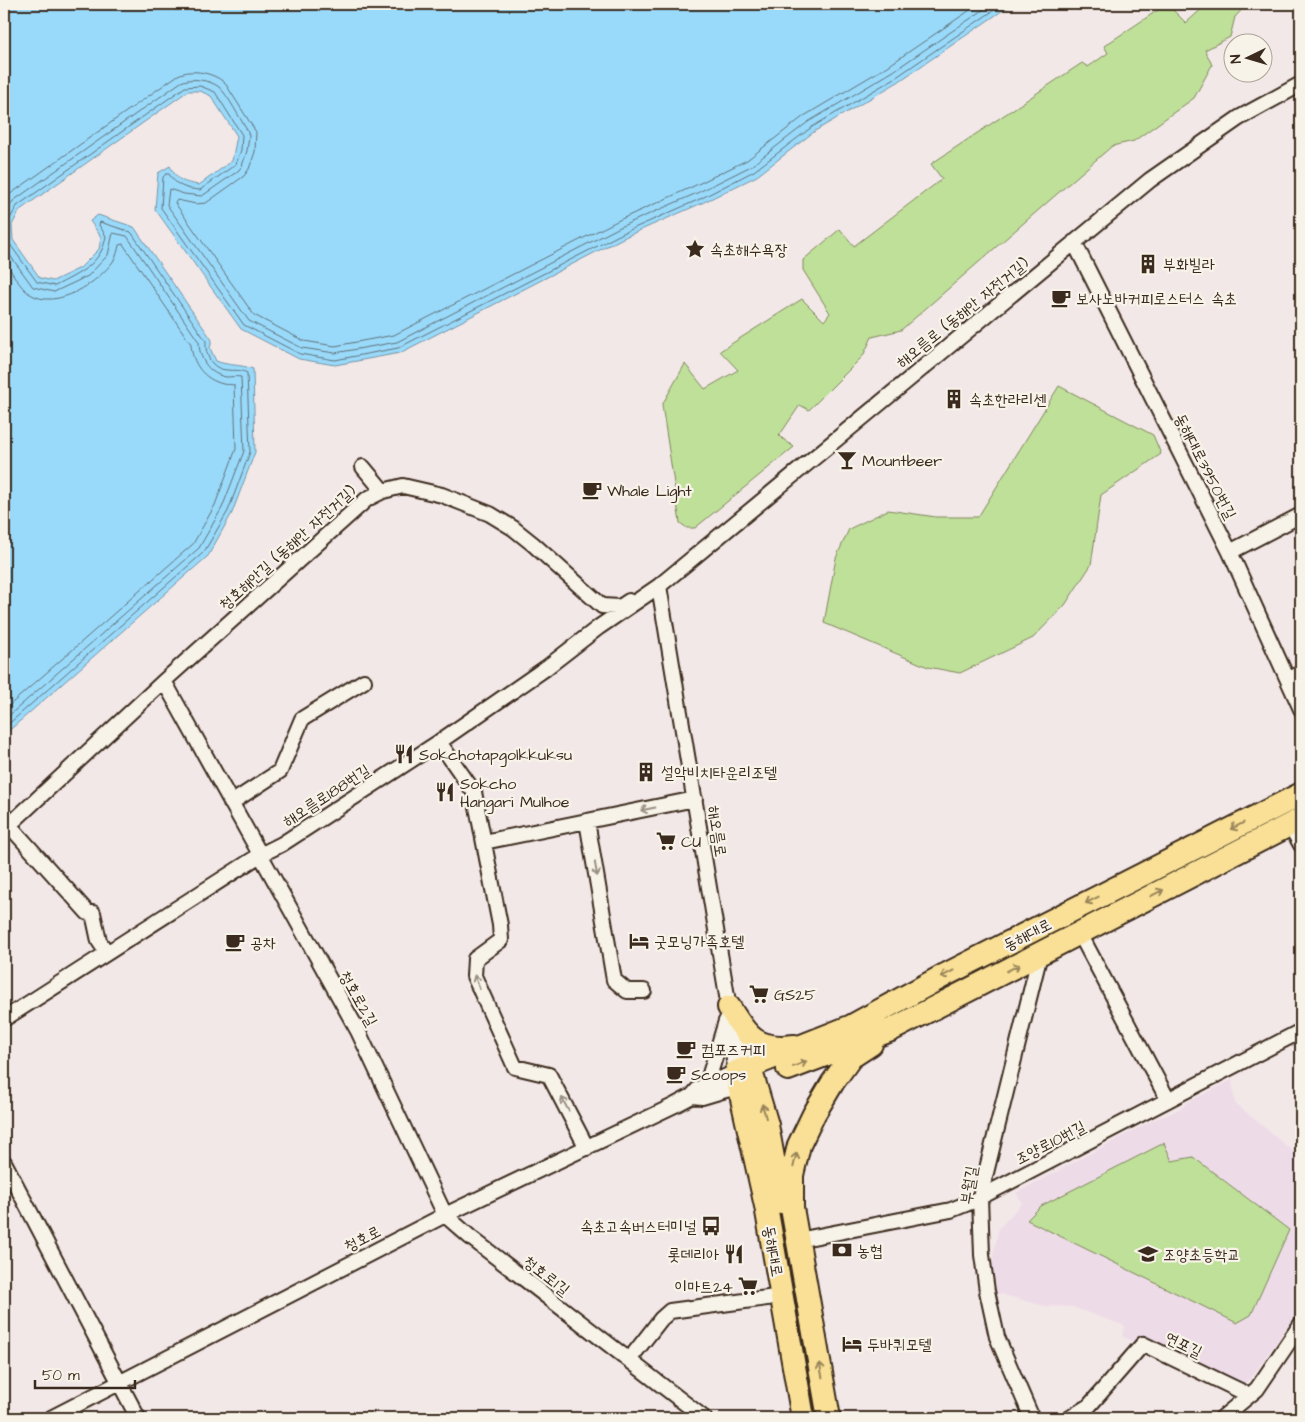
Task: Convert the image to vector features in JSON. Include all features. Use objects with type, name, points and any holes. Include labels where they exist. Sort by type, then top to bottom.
[{"type":"main road","name":"동해대로","points":[[745,1077],[810,1043],[852,1026],[953,971],[1301,794]]},
{"type":"main road","points":[[1280,804],[1296,822]]},
{"type":"main road","name":"동해대로","points":[[829,1418],[792,1208],[792,1175],[798,1145],[833,1082],[851,1057],[891,1030],[1040,954],[1078,932],[1296,822]]},
{"type":"main road","points":[[730,1014],[752,1038],[768,1046],[777,1048],[810,1043]]},
{"type":"main road","name":"동해대로","points":[[745,1077],[891,1030]]},
{"type":"main road","name":"동해대로","points":[[745,1077],[803,1418]]},
{"type":"main road","name":"동해대로","points":[[745,1077],[767,1125],[794,1269],[810,1312]]},
{"type":"street","name":"해오름로 (동해안 자전거길)","points":[[659,586],[1150,180],[1239,118],[1301,84]]},
{"type":"street","name":"동해대로3950번길","points":[[1074,242],[1230,552],[1301,709]]},
{"type":"street","points":[[364,467],[383,491]]},
{"type":"street","name":"청호해안길 (동해안 자전거길)","points":[[6,828],[164,681],[367,498],[383,491],[404,486],[442,495],[490,514],[513,528],[533,544],[602,606],[620,607],[659,586]]},
{"type":"street","points":[[1230,552],[1301,515]]},
{"type":"street","name":"해오름로188번길","points":[[4,1019],[260,855],[282,844],[439,742],[546,668],[599,627],[659,586]]},
{"type":"street","name":"해오름로","points":[[659,586],[730,1014],[739,1033],[745,1077]]},
{"type":"street","points":[[1288,680],[1301,673]]},
{"type":"street","name":"청호로2길","points":[[164,681],[358,1031],[445,1216]]},
{"type":"street","points":[[231,803],[280,771],[302,719],[364,681]]},
{"type":"street","points":[[439,742],[474,792],[500,925],[501,940],[475,959],[474,976],[515,1067],[550,1075],[588,1148]]},
{"type":"street","points":[[484,842],[695,799]]},
{"type":"street","points":[[587,821],[614,980],[628,990],[644,991]]},
{"type":"street","points":[[1296,822],[1301,845]]},
{"type":"street","points":[[6,828],[88,913],[93,914],[99,941],[107,952]]},
{"type":"street","name":"동해대로","points":[[1078,932],[1168,1100]]},
{"type":"street","name":"부월길","points":[[1032,1418],[997,1337],[986,1291],[982,1255],[980,1197],[1040,954]]},
{"type":"street","points":[[704,1086],[724,1024],[730,1014]]},
{"type":"street","name":"조양로10번길","points":[[798,1240],[951,1210],[980,1197],[1301,1031]]},
{"type":"street","name":"청호로","points":[[692,1096],[702,1097],[745,1077]]},
{"type":"street","name":"청호로","points":[[52,1418],[445,1216],[692,1096],[698,1088],[745,1077]]},
{"type":"street","points":[[4,1162],[138,1418]]},
{"type":"street","name":"청호로1길","points":[[445,1216],[482,1247],[704,1418]]},
{"type":"street","points":[[629,1360],[661,1319],[670,1311],[782,1296]]},
{"type":"street","points":[[1222,1418],[1257,1389],[1301,1324]]},
{"type":"street","name":"연포길","points":[[1070,1418],[1089,1406],[1143,1344],[1250,1395]]},
{"type":"shaded area","name":"조양초등학교","points":[[1232,1080],[1235,1103],[1301,1158],[1301,1308],[1253,1375],[1243,1385],[1144,1336],[1144,1341],[1138,1344],[1122,1336],[1125,1326],[1072,1307],[1044,1306],[993,1292],[988,1280],[999,1228],[1022,1203],[1016,1193]]},
{"type":"green space","points":[[1167,4],[1186,23],[1207,4],[1247,4],[1235,17],[1231,32],[1222,32],[1222,41],[1205,50],[1212,65],[1194,98],[1134,141],[1112,146],[901,330],[872,337],[863,356],[809,410],[800,405],[779,436],[794,447],[695,528],[687,528],[680,523],[662,405],[685,364],[705,389],[738,370],[720,351],[802,299],[824,321],[830,313],[803,270],[803,260],[840,229],[854,246],[942,179],[931,164],[1082,63],[1088,67],[1108,53],[1104,46]]},
{"type":"green space","points":[[1059,386],[1153,435],[1161,454],[1101,495],[1091,565],[1065,605],[1033,638],[960,673],[928,667],[824,623],[836,558],[849,529],[888,510],[936,517],[978,517]]},
{"type":"green space","points":[[1164,1143],[1172,1161],[1193,1157],[1289,1230],[1251,1315],[1237,1323],[1027,1220],[1041,1206]]},
{"type":"water","points":[[4,4],[1012,4],[898,82],[815,131],[757,176],[625,237],[400,353],[335,365],[299,359],[241,329],[155,209],[158,173],[170,166],[181,180],[199,185],[232,161],[237,136],[211,96],[200,91],[188,91],[20,210],[12,225],[13,240],[40,278],[53,281],[80,268],[99,249],[101,237],[90,221],[98,215],[134,227],[212,340],[210,348],[216,361],[253,369],[255,452],[232,513],[208,556],[4,735]]},
{"type":"place","name":"속초해수욕장","points":[[695,249]]},
{"type":"place","name":"부화빌라","points":[[1148,264]]},
{"type":"place","name":"보사노바커피로스터스 속초","points":[[1061,298]]},
{"type":"place","name":"속초한라리센","points":[[954,399]]},
{"type":"place","name":"Mountbeer","points":[[847,460]]},
{"type":"place","name":"Whale Light","points":[[592,490]]},
{"type":"place","name":"Sokchotapgolkkuksu","points":[[404,754]]},
{"type":"place","name":"설악비치타운리조텔","points":[[646,772]]},
{"type":"place","name":"Sokcho Hangari Mulhoe","points":[[445,792]]},
{"type":"place","name":"CU","points":[[666,841]]},
{"type":"place","name":"굿모닝가족호텔","points":[[639,941]]},
{"type":"place","name":"공차","points":[[235,942]]},
{"type":"place","name":"GS25","points":[[759,994]]},
{"type":"place","name":"컴포즈커피","points":[[686,1049]]},
{"type":"place","name":"Scoops","points":[[676,1074]]},
{"type":"place","name":"속초고속버스터미널","points":[[711,1226]]},
{"type":"place","name":"농협","points":[[842,1250]]},
{"type":"place","name":"롯데리아","points":[[734,1254]]},
{"type":"place","name":"조양초등학교","points":[[1148,1254]]},
{"type":"place","name":"이마트24","points":[[748,1286]]},
{"type":"place","name":"두바퀴모텔","points":[[852,1344]]}]
